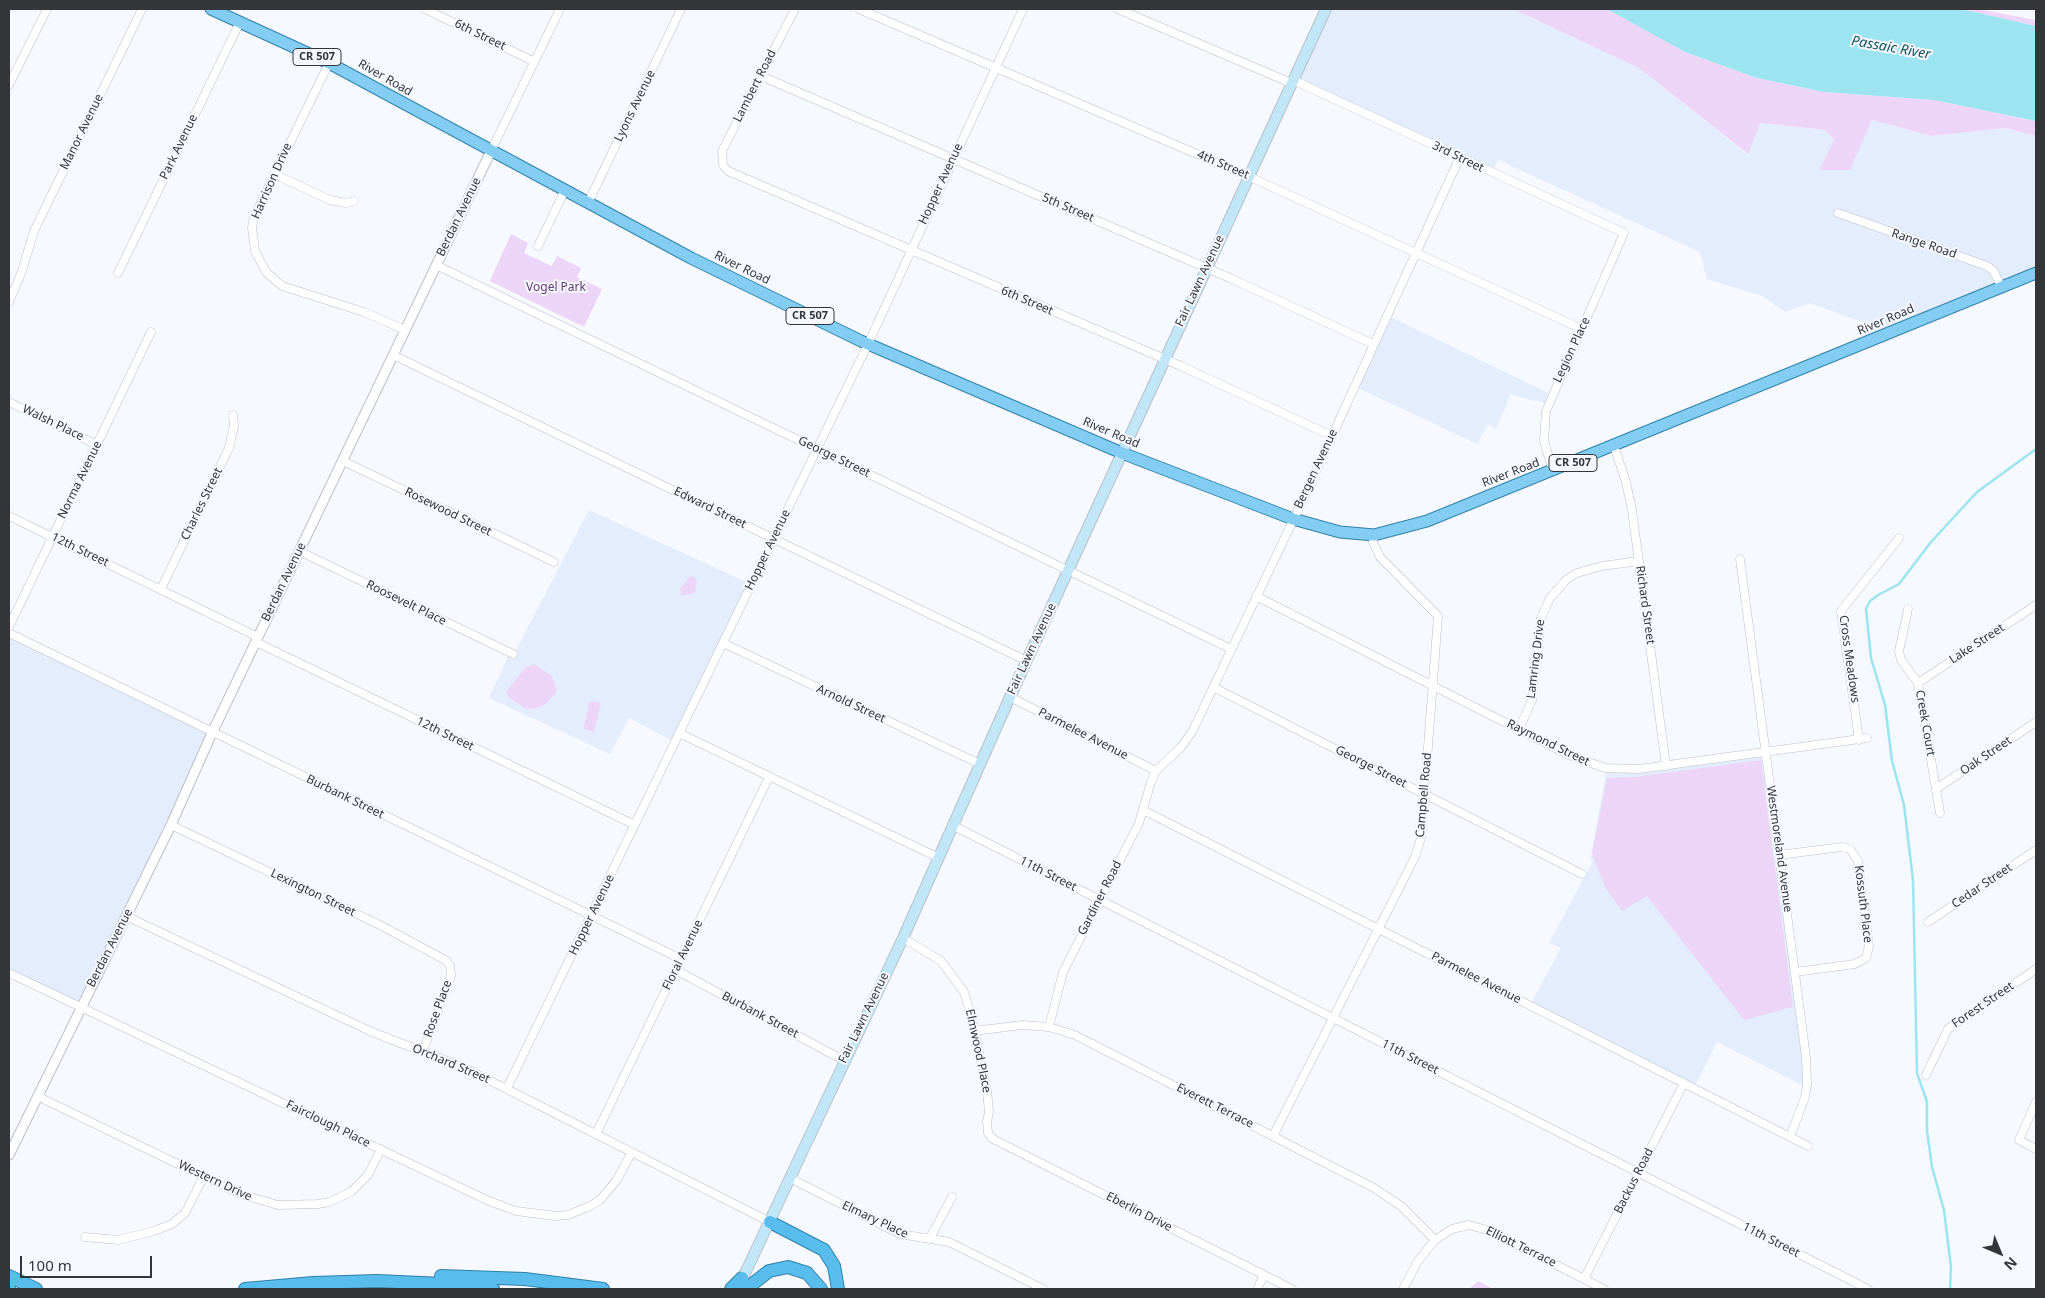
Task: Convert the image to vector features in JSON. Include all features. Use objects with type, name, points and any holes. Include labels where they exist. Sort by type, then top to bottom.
[{"type":"highway","points":[[770,1222],[824,1250],[834,1266],[838,1289]]},
{"type":"highway","points":[[731,1289],[742,1286],[769,1271],[788,1267],[807,1273],[821,1289]]},
{"type":"highway","points":[[9,1276],[36,1289]]},
{"type":"highway","points":[[245,1289],[305,1283],[472,1276],[525,1279],[603,1289]]},
{"type":"highway","points":[[377,1281],[493,1289]]},
{"type":"main road","name":"River Road","points":[[211,9],[329,63],[691,258],[868,344],[1122,452],[1293,519],[1324,529],[1374,535],[1427,521],[2036,273]]},
{"type":"main road","name":"Fair Lawn Avenue","points":[[742,1286],[844,1060],[903,938],[937,857],[1326,9]]},
{"type":"street","points":[[9,85],[47,9]]},
{"type":"street","name":"Manor Avenue","points":[[9,302],[18,283],[34,231],[142,9]]},
{"type":"street","name":"6th Street","points":[[425,9],[535,62]]},
{"type":"street","name":"Berdan Avenue","points":[[9,1156],[80,1007],[171,825],[212,733],[490,151],[560,9]]},
{"type":"street","name":"Lyons Avenue","points":[[588,202],[681,9]]},
{"type":"street","name":"Lambert Road","points":[[723,165],[722,151],[795,9]]},
{"type":"street","name":"4th Street","points":[[860,9],[1248,176],[1582,329]]},
{"type":"street","name":"Hopper Avenue","points":[[508,1088],[868,344],[1022,9]]},
{"type":"street","name":"3rd Street","points":[[1118,9],[1292,82],[1624,233]]},
{"type":"street","name":"Park Avenue","points":[[118,273],[240,22]]},
{"type":"street","name":"Harrison Drive","points":[[329,63],[256,211],[252,228],[255,251],[266,272],[274,280],[292,291],[364,312],[405,330]]},
{"type":"street","name":"5th Street","points":[[761,76],[1206,268],[1373,344]]},
{"type":"street","name":"Bergen Avenue","points":[[1156,770],[1187,740],[1332,436],[1460,157]]},
{"type":"street","name":"6th Street","points":[[723,165],[733,174],[1164,360],[1332,436]]},
{"type":"street","points":[[274,174],[330,200],[346,203],[354,201]]},
{"type":"street","points":[[538,246],[565,190]]},
{"type":"street","name":"Range Road","points":[[1838,213],[1987,266],[1993,270],[2001,286]]},
{"type":"street","name":"Legion Place","points":[[1553,471],[1544,441],[1544,418],[1624,233]]},
{"type":"street","name":"George Street","points":[[436,265],[1231,649]]},
{"type":"street","name":"Norma Avenue","points":[[9,627],[151,332]]},
{"type":"street","name":"Edward Street","points":[[393,355],[1027,661]]},
{"type":"street","name":"Walsh Place","points":[[9,402],[97,444]]},
{"type":"street","name":"Charles Street","points":[[161,589],[229,448],[233,436],[233,415]]},
{"type":"street","name":"Richard Street","points":[[1614,446],[1630,496],[1666,766]]},
{"type":"street","name":"Rosewood Street","points":[[343,461],[554,562]]},
{"type":"street","name":"12th Street","points":[[9,516],[161,589],[257,640],[635,825]]},
{"type":"street","name":"Campbell Road","points":[[1273,1136],[1419,848],[1434,686],[1438,616],[1380,557],[1373,542],[1374,535]]},
{"type":"street","name":"Cross Meadows","points":[[1864,739],[1841,611],[1899,538]]},
{"type":"street","name":"Roosevelt Place","points":[[299,552],[513,654]]},
{"type":"street","name":"Westmoreland Avenue","points":[[1740,559],[1806,1057],[1807,1084],[1802,1110],[1790,1137]]},
{"type":"street","name":"Lamring Drive","points":[[1519,730],[1532,700],[1541,618],[1550,598],[1562,584],[1577,573],[1602,566],[1639,560]]},
{"type":"street","name":"Raymond Street","points":[[1256,596],[1569,755],[1598,766],[1628,770],[1864,739]]},
{"type":"street","name":"Lake Street","points":[[1918,682],[2036,605]]},
{"type":"street","name":"Creek Court","points":[[1908,609],[1899,651],[1901,660],[1918,682],[1940,813]]},
{"type":"street","name":"Burbank Street","points":[[9,633],[212,733],[681,958]]},
{"type":"street","name":"Arnold Street","points":[[723,643],[980,764]]},
{"type":"street","name":"George Street","points":[[1213,687],[1582,874]]},
{"type":"street","name":"Parmelee Avenue","points":[[1010,697],[1156,770]]},
{"type":"street","name":"Oak Street","points":[[1936,789],[2036,722]]},
{"type":"street","points":[[679,733],[937,857]]},
{"type":"street","name":"Gardiner Road","points":[[1049,1027],[1063,972],[1144,810],[1156,770]]},
{"type":"street","name":"Floral Avenue","points":[[596,1134],[769,777]]},
{"type":"street","name":"Parmelee Avenue","points":[[1144,810],[1808,1146]]},
{"type":"street","name":"Lexington Street","points":[[171,825],[380,925],[443,958],[450,966]]},
{"type":"street","name":"11th Street","points":[[952,825],[1638,1173],[1852,1286],[1868,1289]]},
{"type":"street","name":"Kossuth Place","points":[[1780,855],[1842,847],[1850,849],[1858,861],[1869,946],[1866,958],[1855,964],[1795,972]]},
{"type":"street","name":"Cedar Street","points":[[1928,922],[2036,850]]},
{"type":"street","name":"Orchard Street","points":[[126,916],[349,1022],[423,1051],[508,1088],[770,1222]]},
{"type":"street","name":"Elmwood Place","points":[[903,938],[930,953],[950,972],[964,992],[988,1101],[988,1133]]},
{"type":"street","name":"Rose Place","points":[[423,1051],[451,976],[450,966]]},
{"type":"street","name":"Forest Street","points":[[1926,1075],[1948,1029],[2036,969]]},
{"type":"street","name":"Burbank Street","points":[[676,970],[844,1060]]},
{"type":"street","name":"Fairclough Place","points":[[9,973],[502,1206],[529,1214],[556,1216],[579,1212],[600,1200],[616,1181],[632,1152]]},
{"type":"street","name":"Everett Terrace","points":[[974,1031],[1022,1025],[1049,1027],[1087,1041],[1374,1188],[1401,1206],[1435,1240]]},
{"type":"street","name":"Backus Road","points":[[1584,1279],[1684,1083]]},
{"type":"street","name":"Western Drive","points":[[37,1096],[240,1194],[265,1203],[318,1204],[340,1198],[361,1184],[382,1149]]},
{"type":"street","points":[[2036,1102],[2019,1140],[2036,1149]]},
{"type":"street","name":"Eberlin Drive","points":[[988,1133],[993,1138],[1292,1289]]},
{"type":"street","points":[[85,1237],[118,1240],[154,1231],[172,1224],[185,1213],[204,1176]]},
{"type":"street","name":"Elmary Place","points":[[790,1178],[900,1234],[910,1237],[930,1238],[957,1245],[1043,1289]]},
{"type":"street","points":[[930,1238],[952,1197]]},
{"type":"street","name":"Elliott Terrace","points":[[1403,1289],[1418,1261],[1435,1240],[1460,1226],[1478,1226],[1604,1289]]},
{"type":"street","points":[[1256,1289],[1264,1275]]},
{"type":"shaded area","points":[[1326,9],[1513,9],[1639,68],[1747,154],[1759,123],[1825,130],[1834,140],[1820,170],[1850,170],[1872,120],[1932,136],[2006,128],[2036,136],[2036,273],[1868,342],[1862,322],[1810,303],[1785,312],[1762,296],[1707,279],[1700,252],[1498,160],[1492,174],[1293,80]]},
{"type":"shaded area","points":[[1387,315],[1552,395],[1548,405],[1540,401],[1511,394],[1496,429],[1488,424],[1477,444],[1354,386]]},
{"type":"shaded area","points":[[589,510],[751,584],[675,742],[629,718],[610,754],[489,698],[510,653],[514,654]]},
{"type":"shaded area","points":[[9,633],[212,733],[80,1007],[9,973]]},
{"type":"shaded area","points":[[1766,752],[1807,1084],[1802,1085],[1717,1042],[1694,1088],[1530,1005],[1561,948],[1549,943],[1593,861],[1590,860],[1607,768],[1616,770]]},
{"type":"green space","points":[[1513,9],[1607,9],[1685,52],[1757,78],[1824,92],[1934,100],[2036,121],[2036,136],[2006,128],[1932,136],[1872,120],[1850,170],[1819,170],[1834,140],[1825,130],[1760,123],[1748,154],[1639,68]]},
{"type":"green space","points":[[1961,9],[1978,9],[2036,20],[2036,26]]},
{"type":"green space","name":"Vogel Park","points":[[511,234],[528,243],[524,253],[552,266],[557,256],[581,268],[577,277],[602,289],[584,327],[490,281]]},
{"type":"green space","points":[[691,575],[697,580],[695,593],[682,596],[680,589]]},
{"type":"green space","points":[[534,664],[552,676],[557,691],[546,704],[534,709],[526,709],[508,697],[506,692],[525,668]]},
{"type":"green space","points":[[590,701],[601,703],[594,732],[583,729]]},
{"type":"green space","points":[[1761,760],[1793,1007],[1744,1020],[1647,896],[1622,911],[1605,887],[1592,854],[1607,778],[1635,777]]},
{"type":"green space","points":[[1478,1281],[1493,1289],[1469,1289]]},
{"type":"water","name":"Passaic River","points":[[1607,9],[1961,9],[2036,26],[2036,121],[1934,100],[1824,92],[1757,78],[1685,52]]},
{"type":"waterway","points":[[1950,1289],[1951,1267],[1944,1210],[1932,1167],[1927,1131],[1927,1102],[1917,1073],[1913,880],[1904,805],[1892,761],[1885,705],[1871,658],[1866,609],[1870,601],[1899,584],[1931,542],[1977,492],[2036,449]]}]
